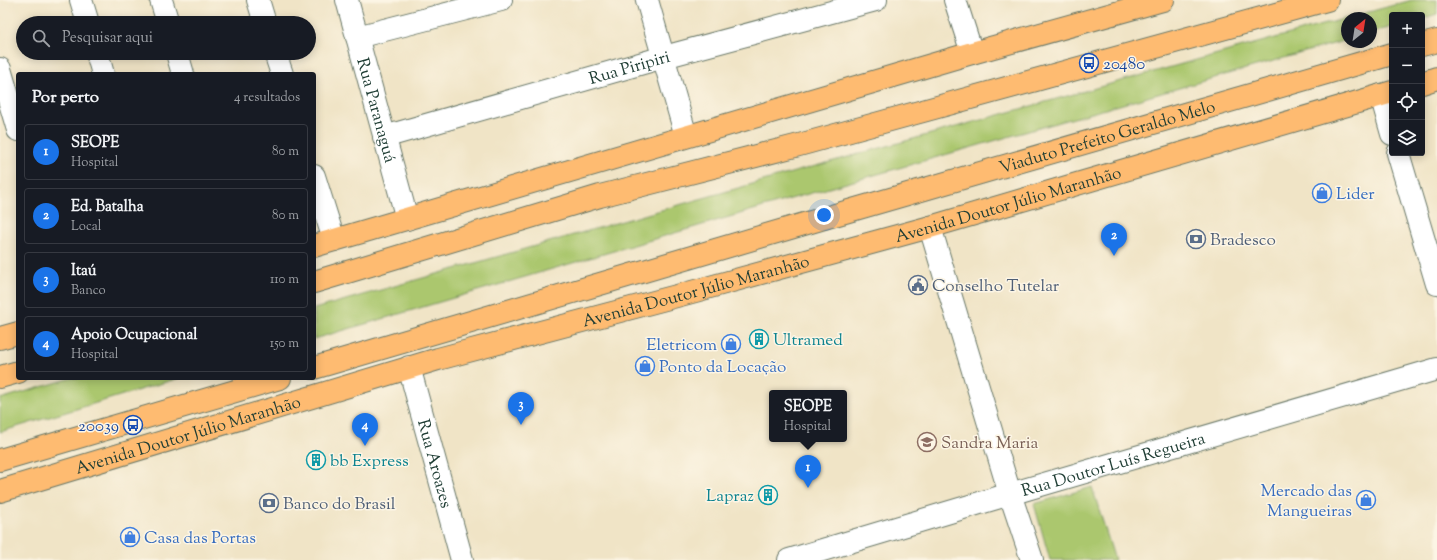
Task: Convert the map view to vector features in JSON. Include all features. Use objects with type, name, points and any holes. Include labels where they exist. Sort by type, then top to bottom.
[{"type":"main road","points":[[324,243],[972,53],[1163,0]]},
{"type":"main road","points":[[316,281],[600,196],[799,145],[1327,0]]},
{"type":"main road","points":[[1425,44],[1437,41]]},
{"type":"main road","name":"Viaduto Prefeito Geraldo Melo","points":[[821,219],[1389,55]]},
{"type":"main road","points":[[1425,82],[1437,78]]},
{"type":"main road","name":"Avenida Doutor Júlio Maranhão","points":[[0,491],[409,367],[930,227],[1386,94]]},
{"type":"main road","name":"Avenida Doutor Júlio Maranhão","points":[[316,367],[821,219]]},
{"type":"main road","points":[[0,338],[16,334]]},
{"type":"main road","points":[[0,377],[16,373]]},
{"type":"main road","name":"Avenida Doutor Júlio Maranhão","points":[[0,460],[273,380]]},
{"type":"street","points":[[82,0],[86,16]]},
{"type":"street","points":[[161,0],[166,16]]},
{"type":"street","points":[[258,0],[263,16]]},
{"type":"street","name":"Rua Paranaguá","points":[[347,0],[407,219]]},
{"type":"street","points":[[357,37],[501,0]]},
{"type":"street","points":[[647,0],[686,136]]},
{"type":"street","name":"Rua Piripiri","points":[[384,137],[664,57],[876,0]]},
{"type":"street","points":[[955,0],[972,53]]},
{"type":"street","points":[[99,60],[102,72]]},
{"type":"street","points":[[179,60],[182,72]]},
{"type":"street","points":[[277,60],[281,72]]},
{"type":"street","points":[[0,69],[16,123]]},
{"type":"street","points":[[1386,94],[1390,120]]},
{"type":"street","points":[[1399,156],[1437,284]]},
{"type":"street","points":[[316,189],[324,243]]},
{"type":"street","points":[[930,227],[1010,494],[1032,560]]},
{"type":"street","name":"Rua Aroazes","points":[[409,367],[462,560]]},
{"type":"street","name":"Rua Doutor Luís Regueira","points":[[789,560],[1437,369]]},
{"type":"green space","points":[[1412,0],[1437,0],[1437,14],[1425,18],[1425,12],[1389,12],[1389,28],[1377,31],[1377,12],[1369,12]]},
{"type":"green space","points":[[1341,20],[1341,42],[794,198],[316,338],[316,308],[805,169]]},
{"type":"green space","points":[[65,380],[172,380],[0,432],[0,399]]},
{"type":"green space","points":[[1092,487],[1115,560],[1050,560],[1034,504]]},
{"type":"place","name":"20480","points":[[1089,63]]},
{"type":"place","name":"Lider","points":[[1322,193]]},
{"type":"place","name":"Bradesco","points":[[1196,239]]},
{"type":"place","name":"Ed. Batalha","points":[[1114,256]]},
{"type":"place","name":"Conselho Tutelar","points":[[918,285]]},
{"type":"place","name":"Ultramed","points":[[759,339]]},
{"type":"place","name":"Eletricom","points":[[731,344]]},
{"type":"place","name":"Ponto da Locação","points":[[645,366]]},
{"type":"place","name":"20039","points":[[133,425]]},
{"type":"place","name":"Itaú","points":[[521,425]]},
{"type":"place","name":"Sandra Maria","points":[[927,442]]},
{"type":"place","name":"Apoio Ocupacional","points":[[365,446]]},
{"type":"place","name":"bb Express","points":[[316,460]]},
{"type":"place","name":"SEOPE","points":[[808,488]]},
{"type":"place","name":"Lapraz","points":[[768,495]]},
{"type":"place","name":"Mercado das Mangueiras","points":[[1366,500]]},
{"type":"place","name":"Banco do Brasil","points":[[269,503]]},
{"type":"place","name":"Casa das Portas","points":[[130,537]]}]
